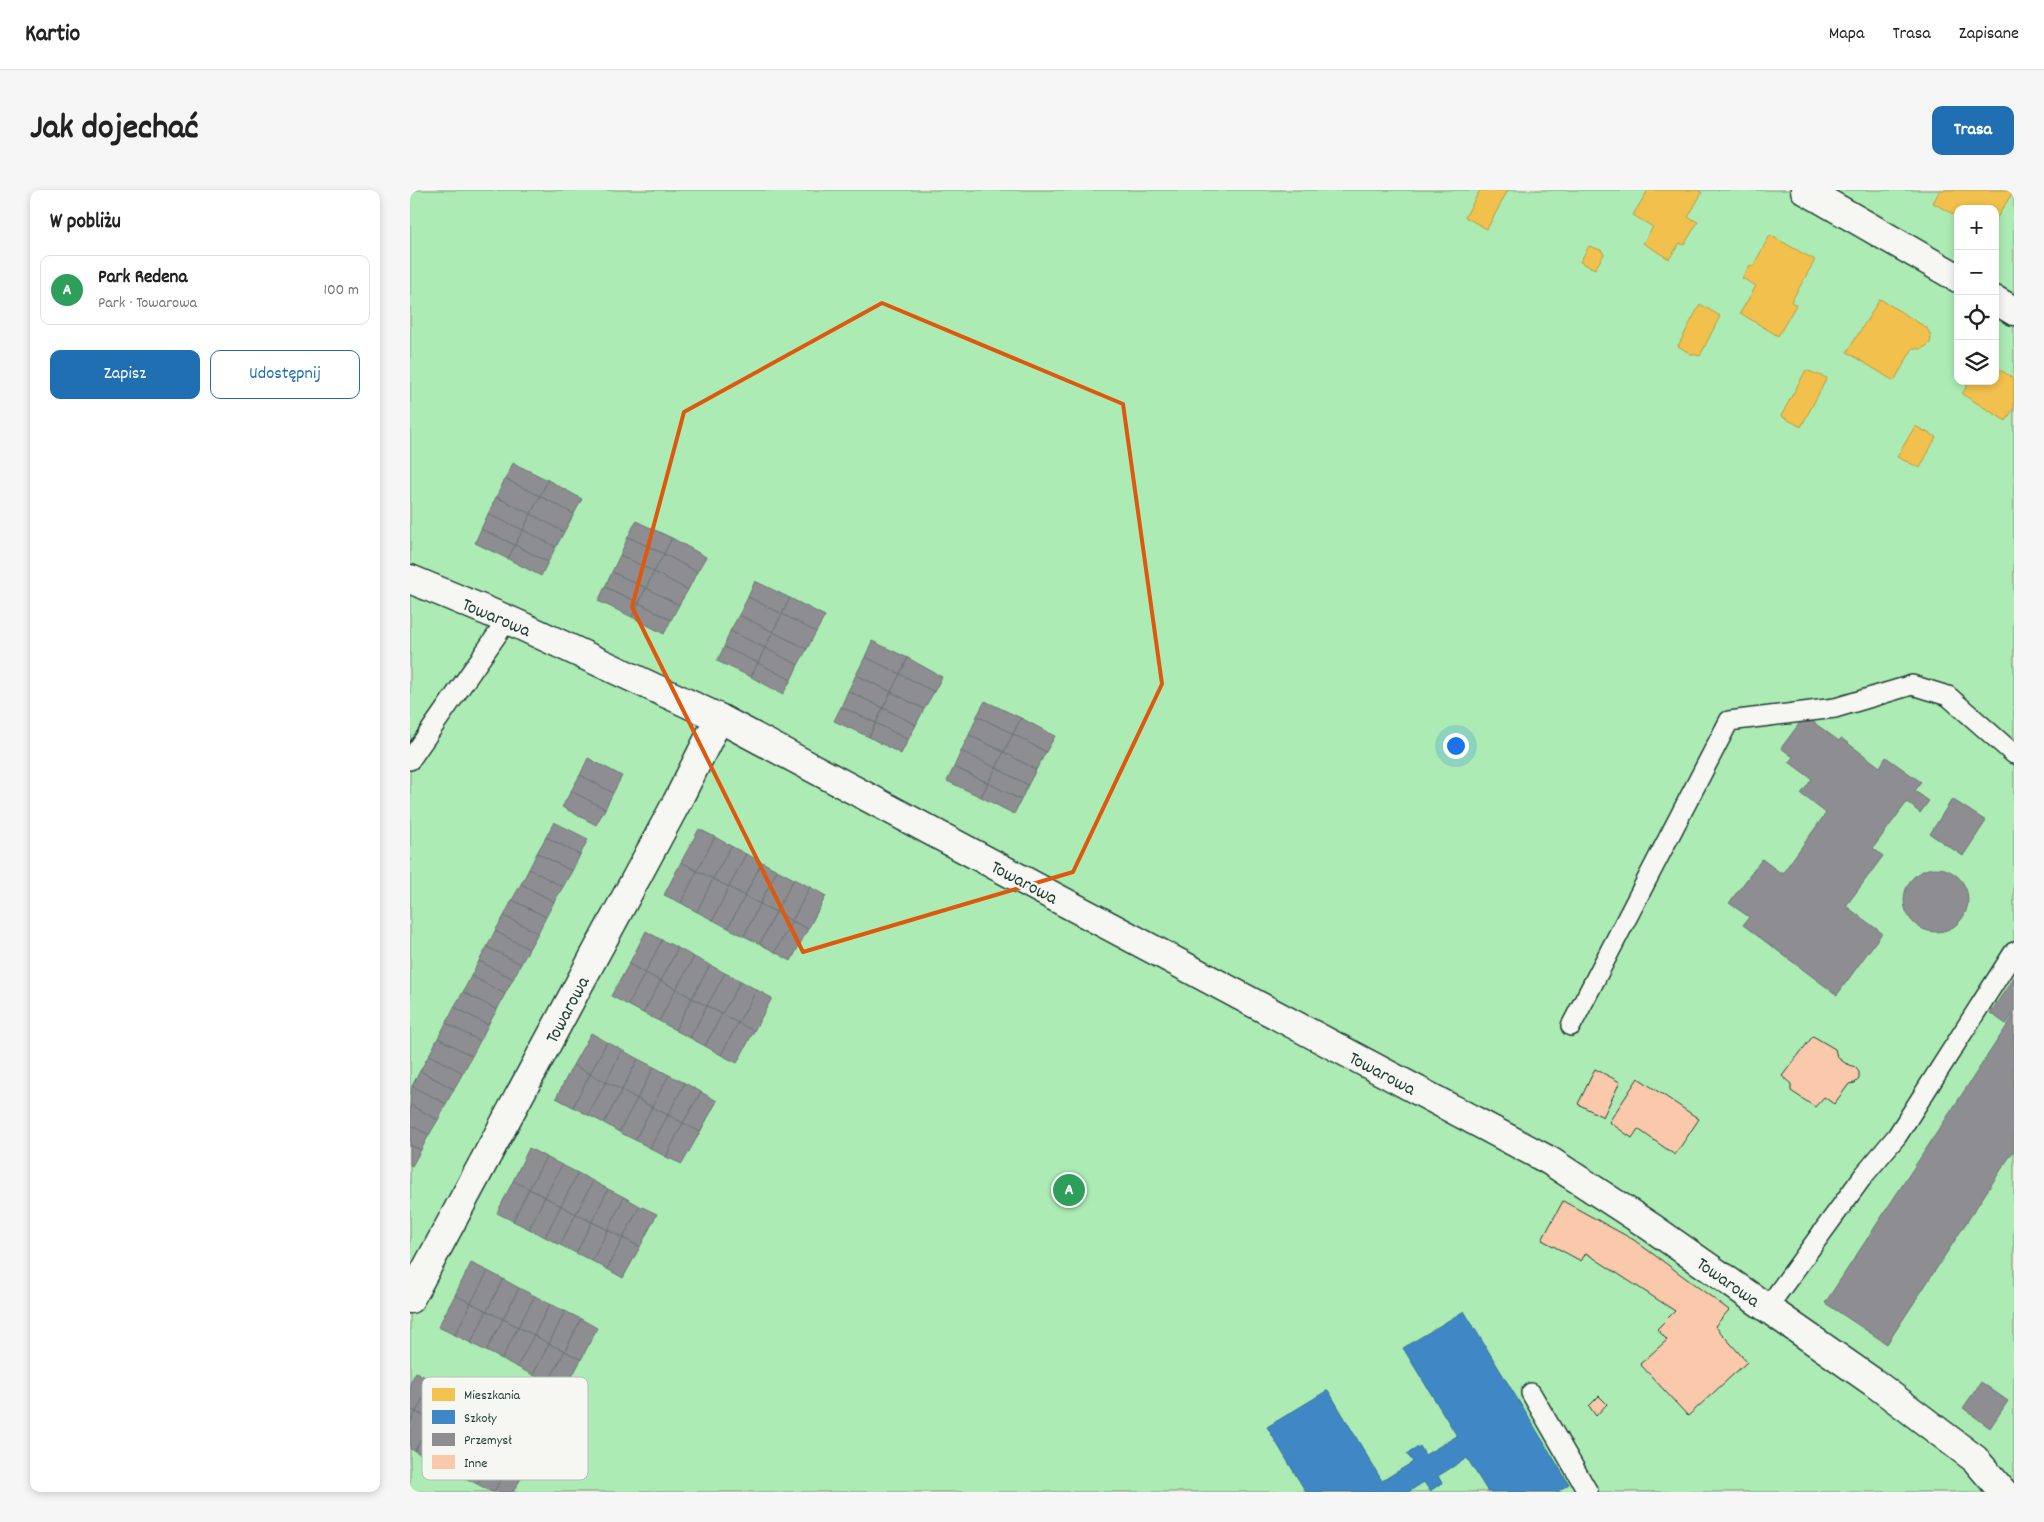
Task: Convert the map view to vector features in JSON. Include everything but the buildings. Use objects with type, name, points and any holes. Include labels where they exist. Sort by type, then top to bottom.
[{"type":"street","points":[[1805,190],[1954,276]]},
{"type":"street","points":[[1999,302],[2014,311]]},
{"type":"street","name":"Towarowa","points":[[410,579],[508,619],[719,718],[1550,1161],[1651,1226],[1873,1382],[1975,1460],[2003,1492]]},
{"type":"street","name":"Towarowa","points":[[410,1299],[677,802],[719,718]]},
{"type":"lane","points":[[410,760],[508,619]]},
{"type":"lane","points":[[1572,1026],[1730,721],[1835,708],[1912,685],[1948,696],[2014,754]]},
{"type":"lane","points":[[1767,1308],[1858,1183],[1897,1136],[2014,952]]},
{"type":"lane","points":[[1531,1393],[1588,1492]]},
{"type":"highlighted area","points":[[882,303],[1123,404],[1162,684],[1073,872],[803,952],[632,607],[684,412]]},
{"type":"green space","points":[[410,190],[2014,190],[2014,1492],[410,1492]]},
{"type":"place","name":"Park Redena","points":[[1069,1190]]}]
